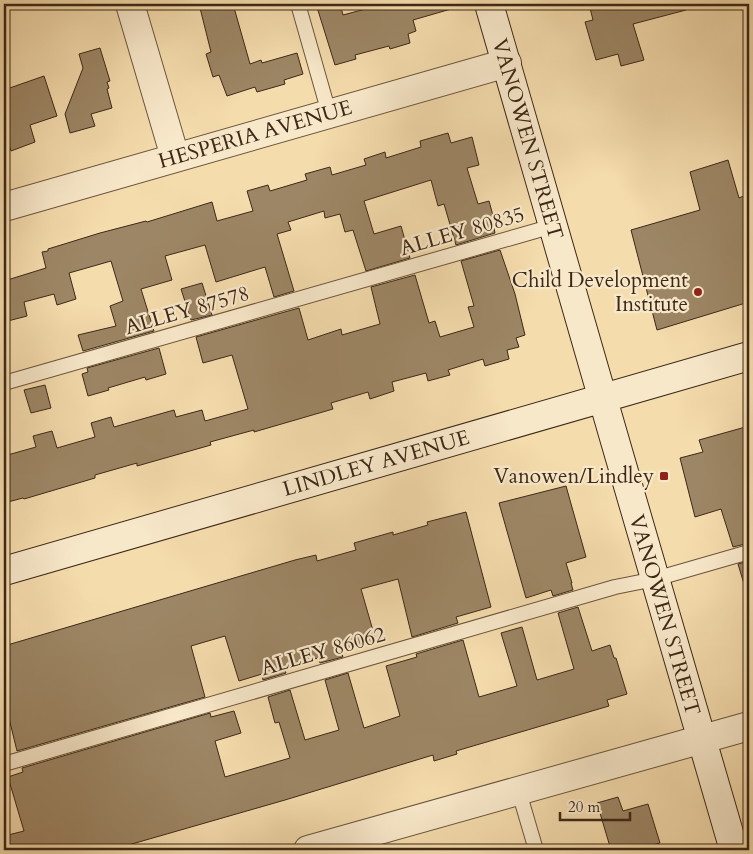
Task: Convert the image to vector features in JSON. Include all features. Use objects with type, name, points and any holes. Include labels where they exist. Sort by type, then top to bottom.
[{"type":"main road","points":[[130,4],[175,157]]},
{"type":"main road","name":"VANOWEN STREET","points":[[489,4],[734,850]]},
{"type":"main road","name":"HESPERIA AVENUE","points":[[4,207],[329,113],[468,76],[507,63]]},
{"type":"main road","name":"LINDLEY AVENUE","points":[[4,572],[749,356]]},
{"type":"main road","points":[[308,850],[340,846],[749,726]]},
{"type":"lane","points":[[298,4],[329,113]]},
{"type":"lane","name":"ALLEY 80835","points":[[381,275],[553,226]]},
{"type":"lane","name":"ALLEY 87578","points":[[4,384],[381,275]]},
{"type":"lane","name":"ALLEY 86062","points":[[4,764],[615,587],[655,579],[749,552]]},
{"type":"lane","points":[[519,792],[536,850]]},
{"type":"building","points":[[199,4],[233,4],[250,64],[261,60],[262,63],[297,53],[303,74],[284,80],[285,84],[257,92],[255,87],[227,96],[219,75],[213,77],[206,54],[211,52]]},
{"type":"building","points":[[316,4],[340,4],[343,15],[384,4],[450,4],[451,9],[413,20],[416,31],[408,34],[410,43],[390,49],[389,46],[355,55],[356,59],[335,65]]},
{"type":"building","points":[[589,4],[685,4],[686,10],[633,24],[644,60],[621,66],[618,54],[596,60],[585,22],[593,20]]},
{"type":"building","points":[[100,48],[110,81],[107,82],[109,88],[107,89],[112,108],[91,114],[95,126],[70,133],[65,114],[83,68],[79,54]]},
{"type":"building","points":[[44,76],[57,116],[30,125],[35,142],[11,151],[4,129],[4,90]]},
{"type":"building","points":[[448,133],[451,143],[472,137],[479,165],[467,168],[478,204],[489,201],[495,223],[493,224],[495,233],[456,245],[444,204],[438,206],[431,180],[364,201],[374,234],[401,226],[410,258],[366,271],[353,230],[345,232],[340,214],[325,218],[324,211],[288,222],[291,230],[277,234],[294,291],[274,297],[265,267],[216,282],[205,245],[165,256],[172,280],[141,289],[154,331],[83,351],[78,335],[116,326],[110,306],[123,301],[111,261],[69,273],[76,299],[57,305],[54,294],[24,302],[27,316],[4,322],[4,281],[46,268],[42,252],[48,251],[48,249],[212,202],[217,221],[253,211],[247,191],[268,185],[270,191],[307,180],[305,174],[330,167],[332,175],[366,165],[364,159],[385,152],[386,158],[421,147],[420,141]]},
{"type":"building","points":[[728,160],[739,198],[746,195],[749,207],[749,302],[657,330],[631,230],[700,210],[690,172]]},
{"type":"building","points":[[500,250],[515,294],[525,335],[516,338],[519,347],[507,350],[509,359],[485,366],[483,359],[448,370],[450,375],[428,381],[426,373],[392,382],[394,391],[370,399],[368,392],[331,403],[333,409],[254,432],[254,430],[210,442],[211,445],[137,466],[137,463],[95,475],[95,478],[4,503],[4,456],[36,447],[33,436],[52,431],[57,448],[95,437],[91,423],[111,417],[114,427],[174,410],[176,417],[202,410],[205,421],[248,409],[232,355],[203,363],[196,337],[299,308],[308,340],[341,329],[342,335],[380,324],[371,287],[415,275],[429,323],[435,321],[440,337],[474,327],[468,307],[474,306],[461,261]]},
{"type":"building","points":[[202,283],[212,315],[191,320],[181,289]]},
{"type":"building","points":[[159,348],[166,374],[146,380],[145,377],[88,396],[82,374],[88,372],[87,368]]},
{"type":"building","points":[[45,385],[51,408],[31,413],[24,390]]},
{"type":"building","points":[[749,426],[749,543],[733,547],[721,509],[695,517],[680,458],[703,452],[699,440]]},
{"type":"building","points":[[566,486],[586,557],[566,563],[573,590],[553,596],[551,590],[526,598],[499,503]]},
{"type":"building","points":[[466,512],[491,607],[456,617],[458,623],[412,637],[398,579],[361,589],[376,641],[341,651],[343,657],[320,663],[318,658],[284,667],[286,673],[263,680],[262,674],[239,681],[225,636],[191,646],[205,697],[17,751],[7,710],[4,712],[4,646],[295,560],[316,555],[317,561],[356,550],[354,543],[393,532],[393,535],[428,525],[427,522]]},
{"type":"building","points":[[749,561],[749,584],[744,584],[738,564]]},
{"type":"building","points":[[578,607],[592,651],[610,645],[614,658],[616,658],[627,694],[607,700],[609,706],[456,751],[457,754],[434,761],[433,755],[111,850],[4,850],[4,836],[24,831],[8,777],[23,772],[22,768],[210,713],[211,717],[234,711],[241,733],[215,741],[225,777],[290,758],[279,722],[275,723],[268,697],[290,690],[305,740],[339,730],[325,680],[348,673],[364,728],[400,716],[386,666],[417,657],[416,654],[463,640],[479,697],[517,686],[501,633],[522,627],[537,680],[574,669],[558,613]]},
{"type":"building","points":[[618,797],[623,811],[648,804],[660,843],[634,850],[611,850],[597,803]]},
{"type":"place","name":"Child Development Institute","points":[[698,292]]},
{"type":"place","name":"Vanowen/Lindley","points":[[664,476]]}]
